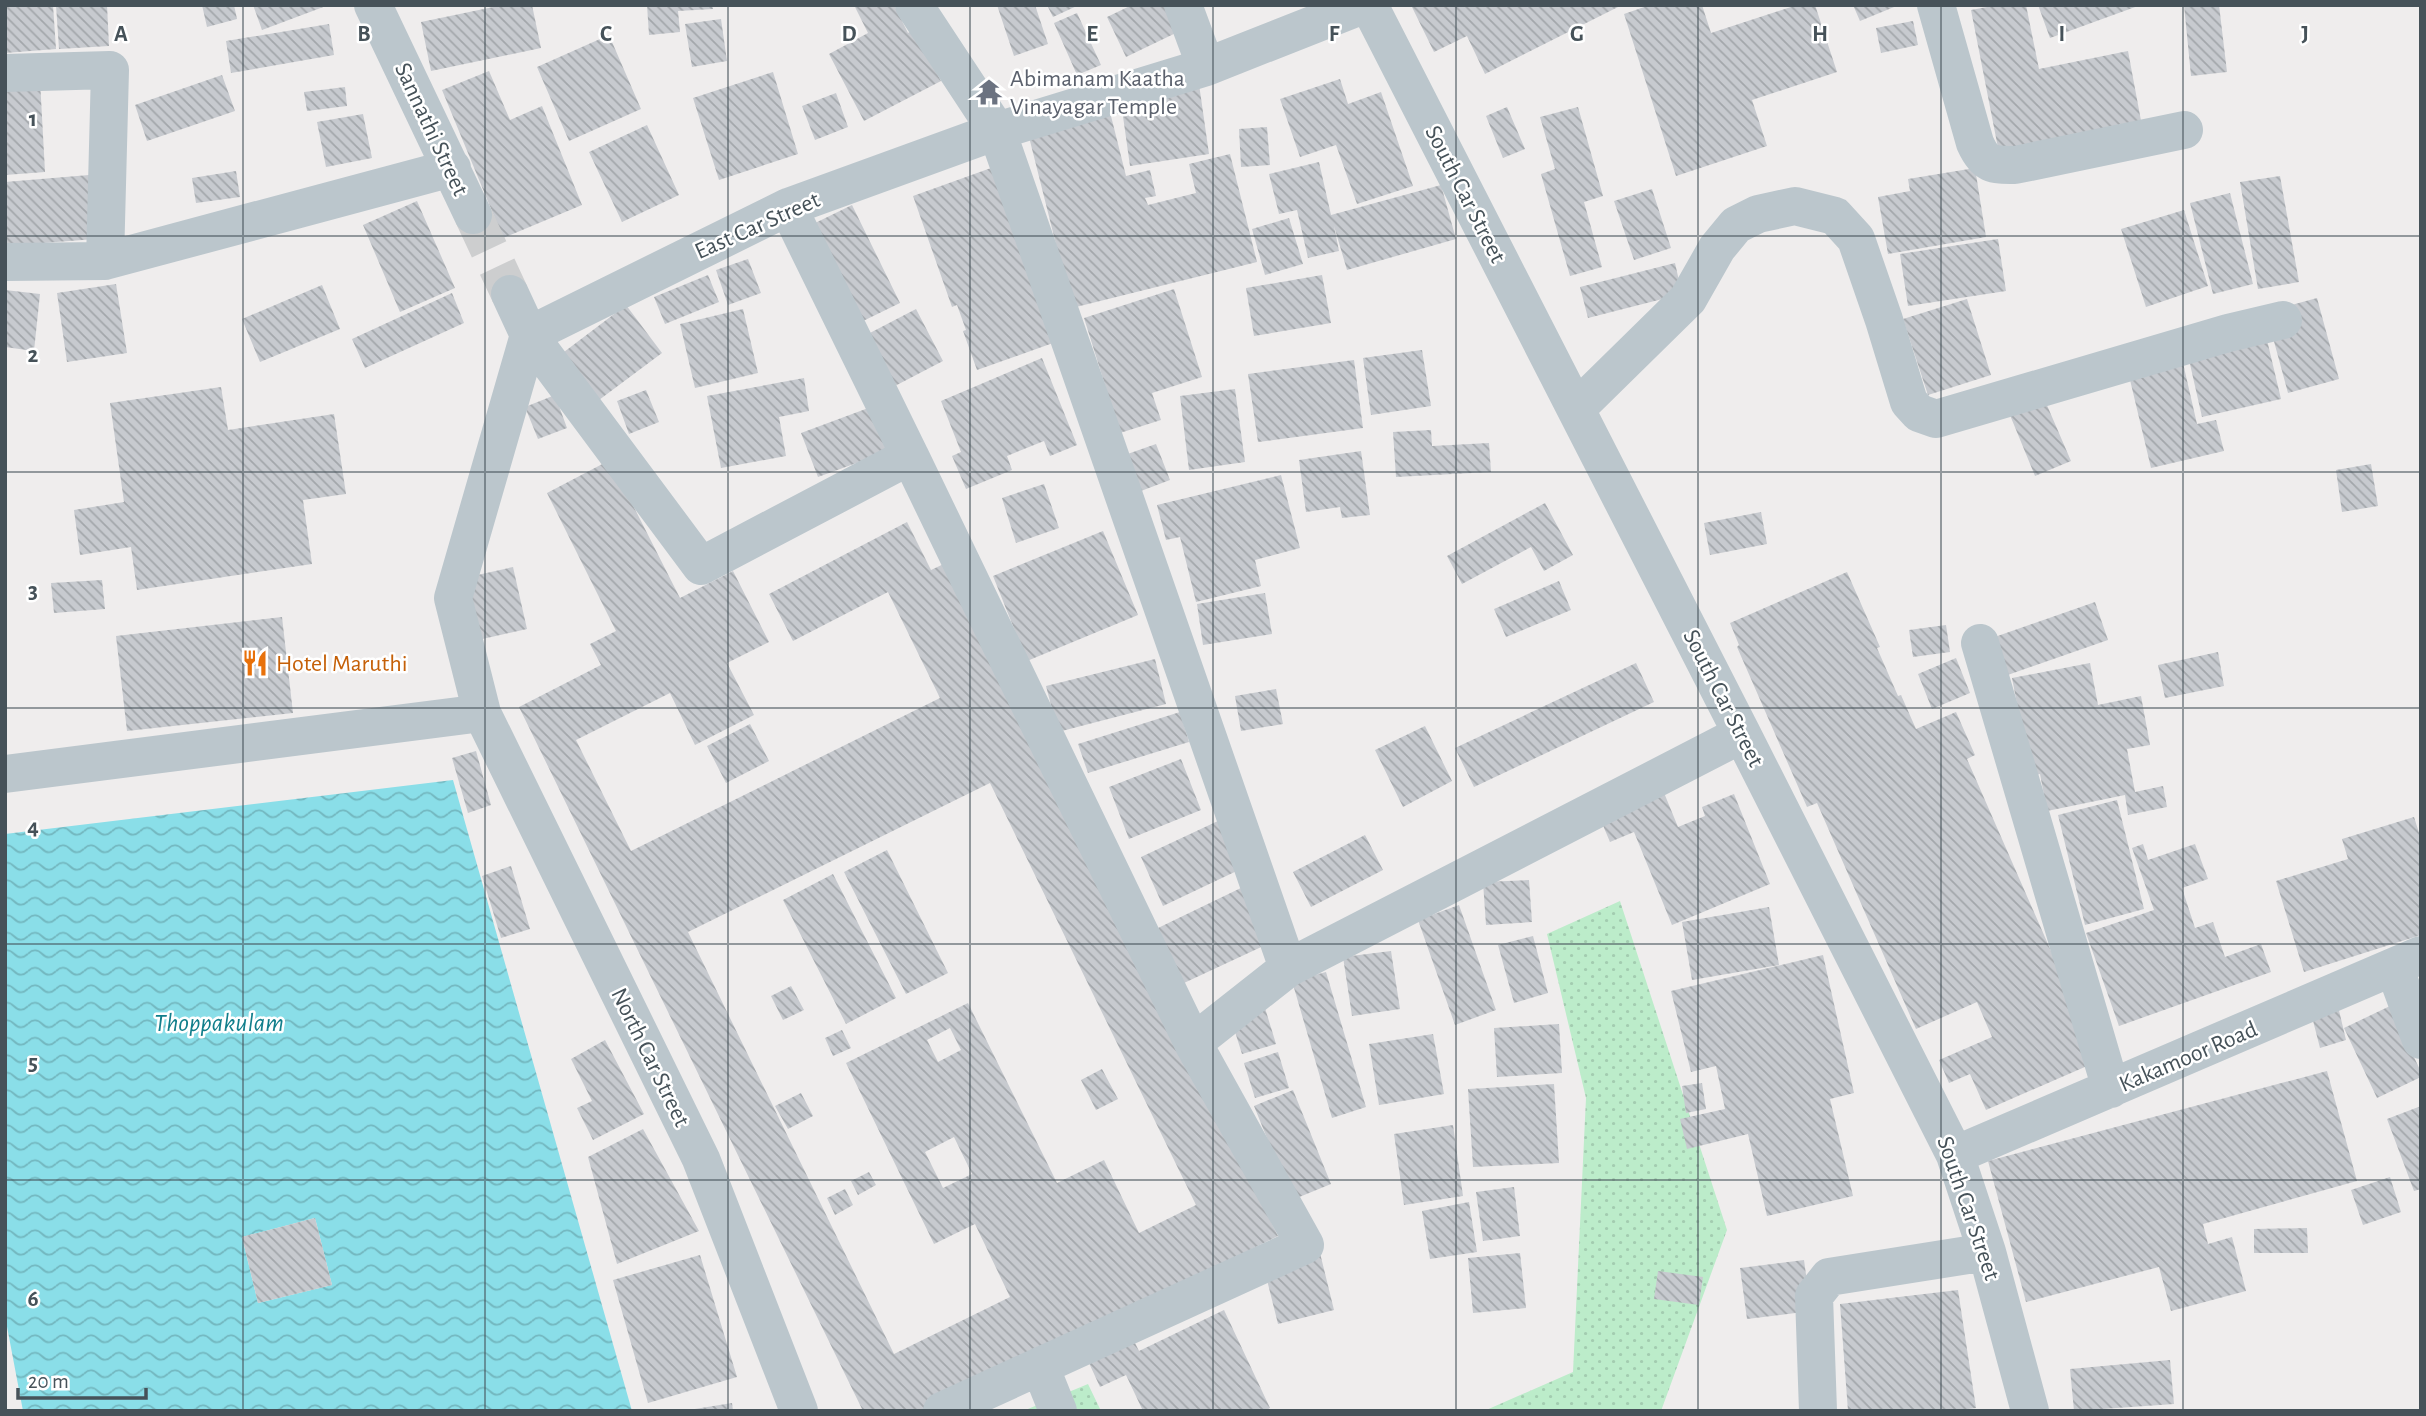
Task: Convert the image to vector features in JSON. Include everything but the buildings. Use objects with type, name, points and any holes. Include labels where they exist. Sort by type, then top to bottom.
[{"type":"street","name":"Sannathi Street","points":[[373,5],[473,215]]},
{"type":"street","points":[[914,5],[997,131],[1288,968]]},
{"type":"street","points":[[1183,5],[1206,67]]},
{"type":"street","name":"East Car Street","points":[[529,335],[788,207],[997,131],[1206,67],[1363,5]]},
{"type":"street","name":"South Car Street","points":[[1369,5],[1955,1155],[1987,1252],[2029,1411]]},
{"type":"street","points":[[1936,5],[1975,144],[1982,158],[1996,165],[2015,165],[2184,130]]},
{"type":"street","points":[[5,73],[110,71],[104,261]]},
{"type":"street","points":[[5,262],[104,261],[452,169]]},
{"type":"street","points":[[1576,409],[1688,299],[1717,248],[1737,225],[1758,214],[1795,206],[1835,216],[1856,239],[1909,402],[1919,413],[1936,419],[2228,333],[2283,320]]},
{"type":"street","points":[[788,207],[1193,1043],[1305,1245],[942,1411]]},
{"type":"street","points":[[510,293],[529,335],[701,566],[910,456]]},
{"type":"street","points":[[5,774],[482,713],[453,598],[529,335]]},
{"type":"street","points":[[1980,643],[2111,1089]]},
{"type":"street","name":"North Car Street","points":[[482,713],[701,1159],[799,1411]]},
{"type":"street","points":[[1193,1043],[1288,968],[1742,734]]},
{"type":"street","points":[[2407,961],[2421,1040]]},
{"type":"street","name":"Kakamoor Road","points":[[1955,1155],[2407,961]]},
{"type":"street","points":[[1818,1411],[1814,1296],[1829,1277],[1987,1252]]},
{"type":"street","points":[[1041,1366],[1058,1411]]},
{"type":"green space","points":[[1620,901],[1727,1230],[1661,1411],[1484,1411],[1573,1372],[1586,1098],[1547,934]]},
{"type":"green space","points":[[1088,1384],[1101,1411],[1023,1411]]},
{"type":"water","name":"Thoppakulam","points":[[453,780],[632,1411],[23,1411],[5,1316],[5,834]],"holes":[[[315,1218],[332,1285],[258,1303],[242,1237]]]},
{"type":"tunnel","points":[[473,215],[510,294]]},
{"type":"place","name":"Abimanam Kaatha Vinayagar Temple","points":[[989,92]]},
{"type":"place","name":"Hotel Maruthi","points":[[255,663]]}]
